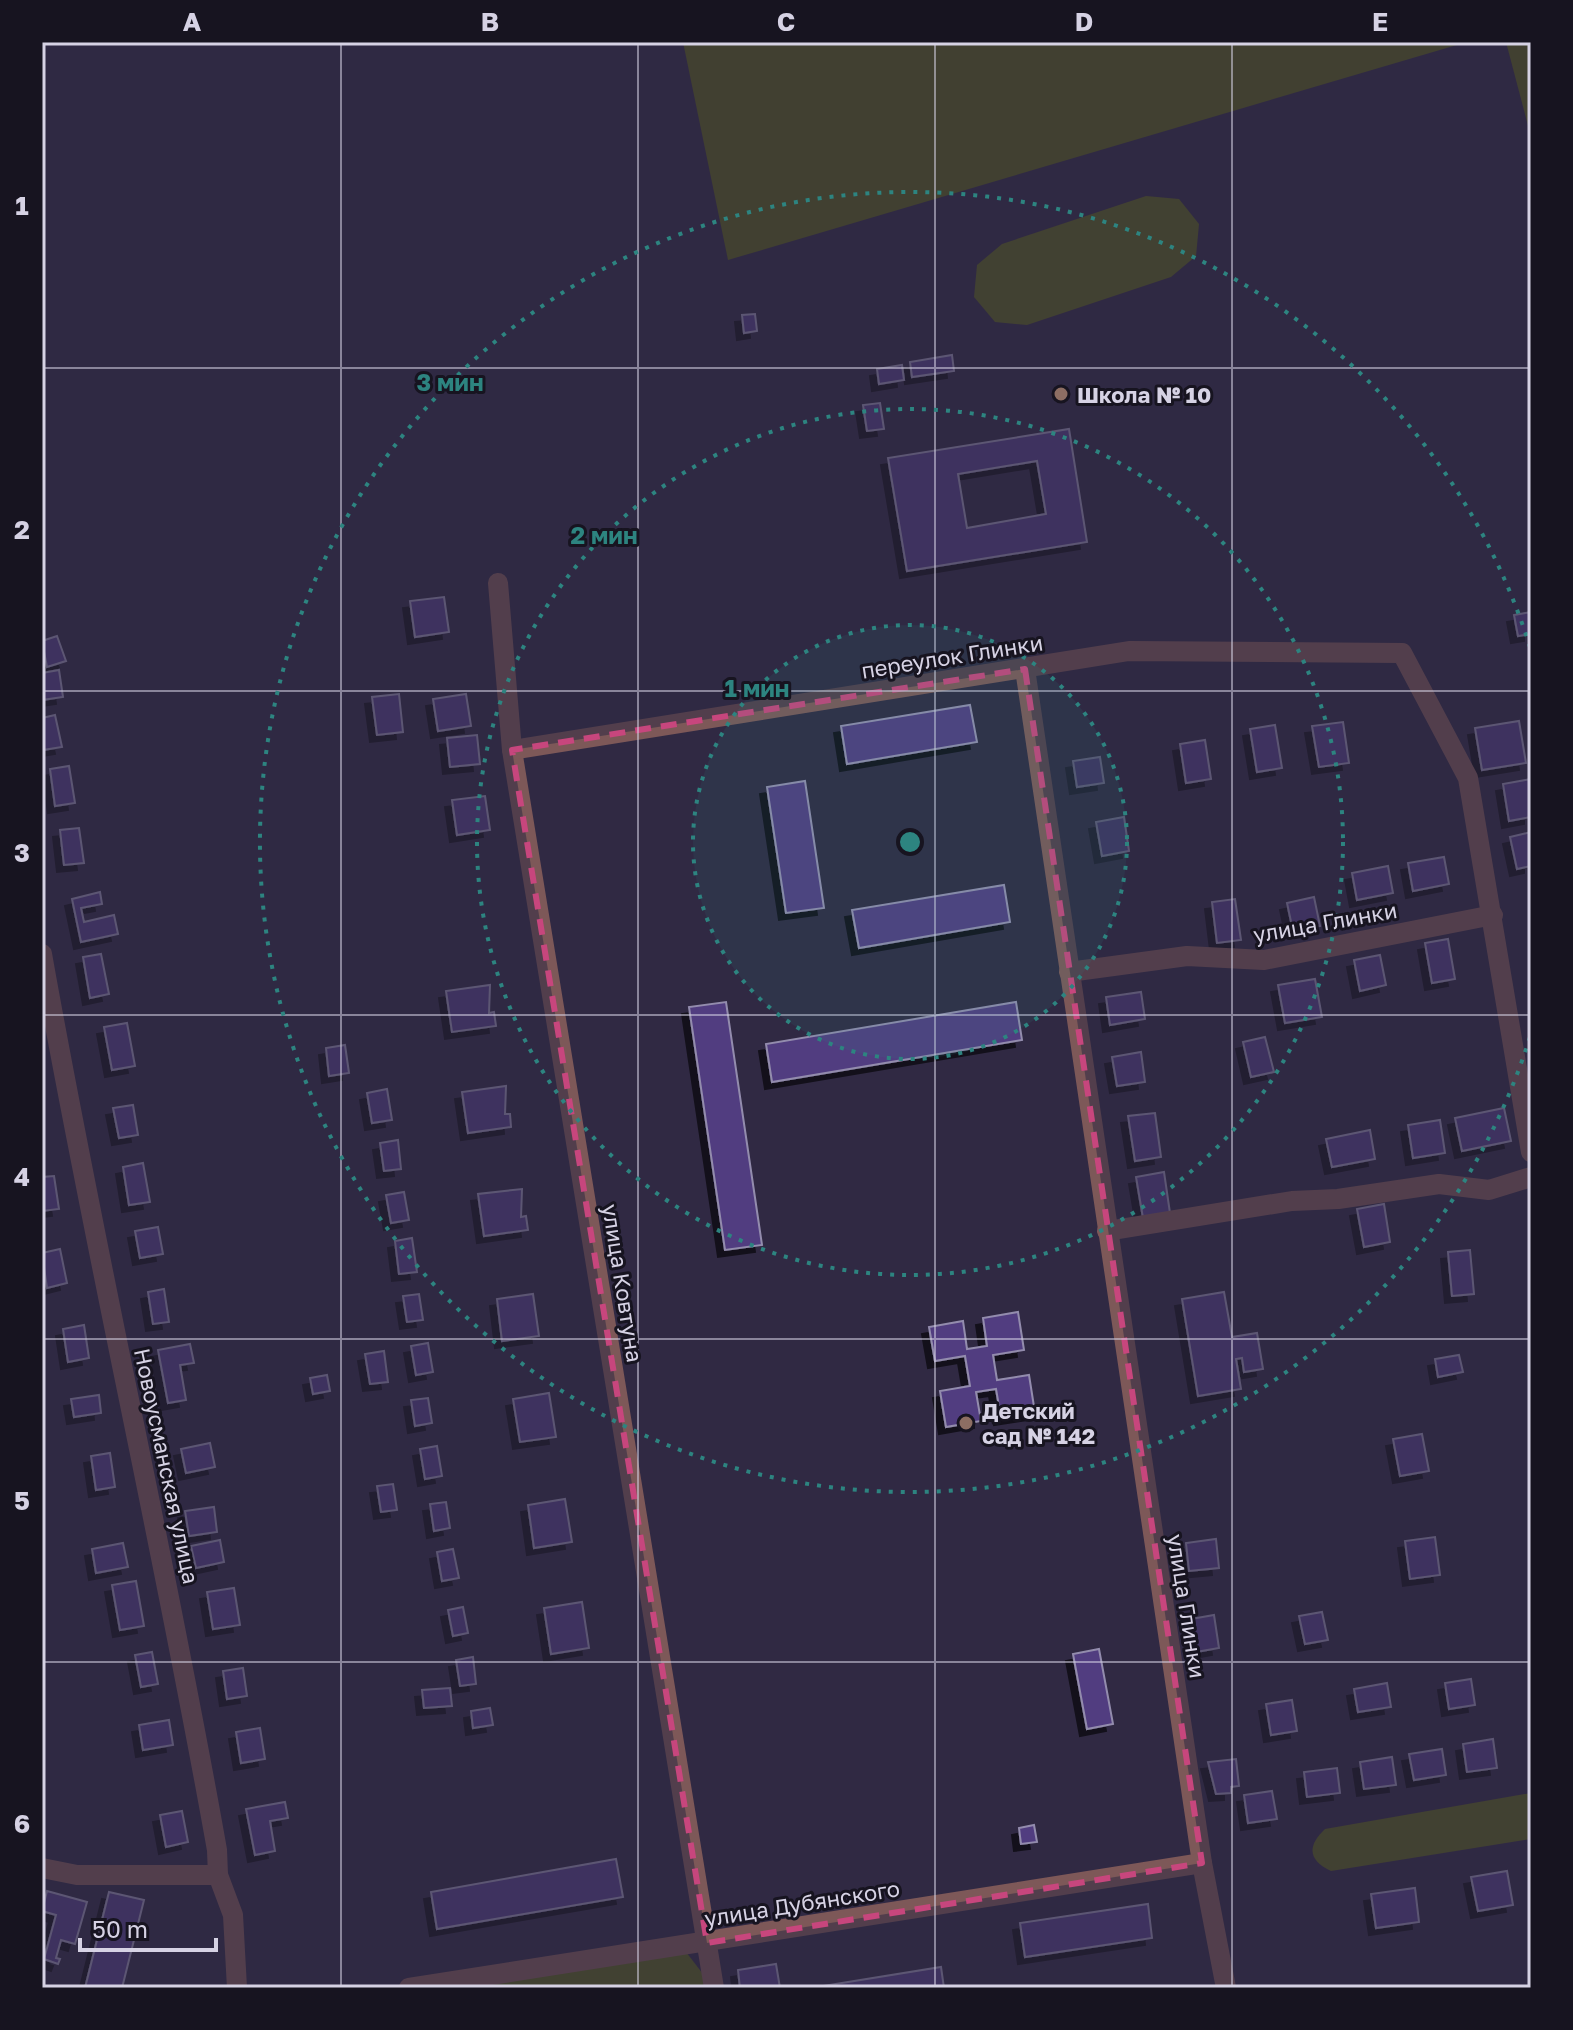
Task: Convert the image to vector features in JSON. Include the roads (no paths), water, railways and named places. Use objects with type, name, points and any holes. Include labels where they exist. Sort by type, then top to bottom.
[{"type":"street","name":"улица Ковтуна","points":[[498,583],[512,750],[714,1988]]},
{"type":"street","name":"переулок Глинки","points":[[512,750],[1129,651],[1402,653],[1468,778],[1493,915]]},
{"type":"street","name":"улица Глинки","points":[[1025,669],[1202,1863],[1226,1988]]},
{"type":"street","name":"улица Глинки","points":[[1069,972],[1187,956],[1264,960],[1493,915]]},
{"type":"street","points":[[1493,915],[1531,1152]]},
{"type":"street","name":"Новоусманская улица","points":[[42,954],[69,1110],[188,1684],[217,1850],[218,1875],[233,1915],[237,1988]]},
{"type":"street","points":[[1107,1231],[1292,1201],[1338,1199],[1439,1184],[1489,1190],[1531,1177]]},
{"type":"street","name":"улица Дубянского","points":[[409,1988],[1202,1863]]},
{"type":"street","points":[[42,1868],[77,1875],[218,1875]]},
{"type":"place","name":"Школа № 10","points":[[1061,394]]},
{"type":"place","name":"Детский сад № 142","points":[[966,1423]]}]
